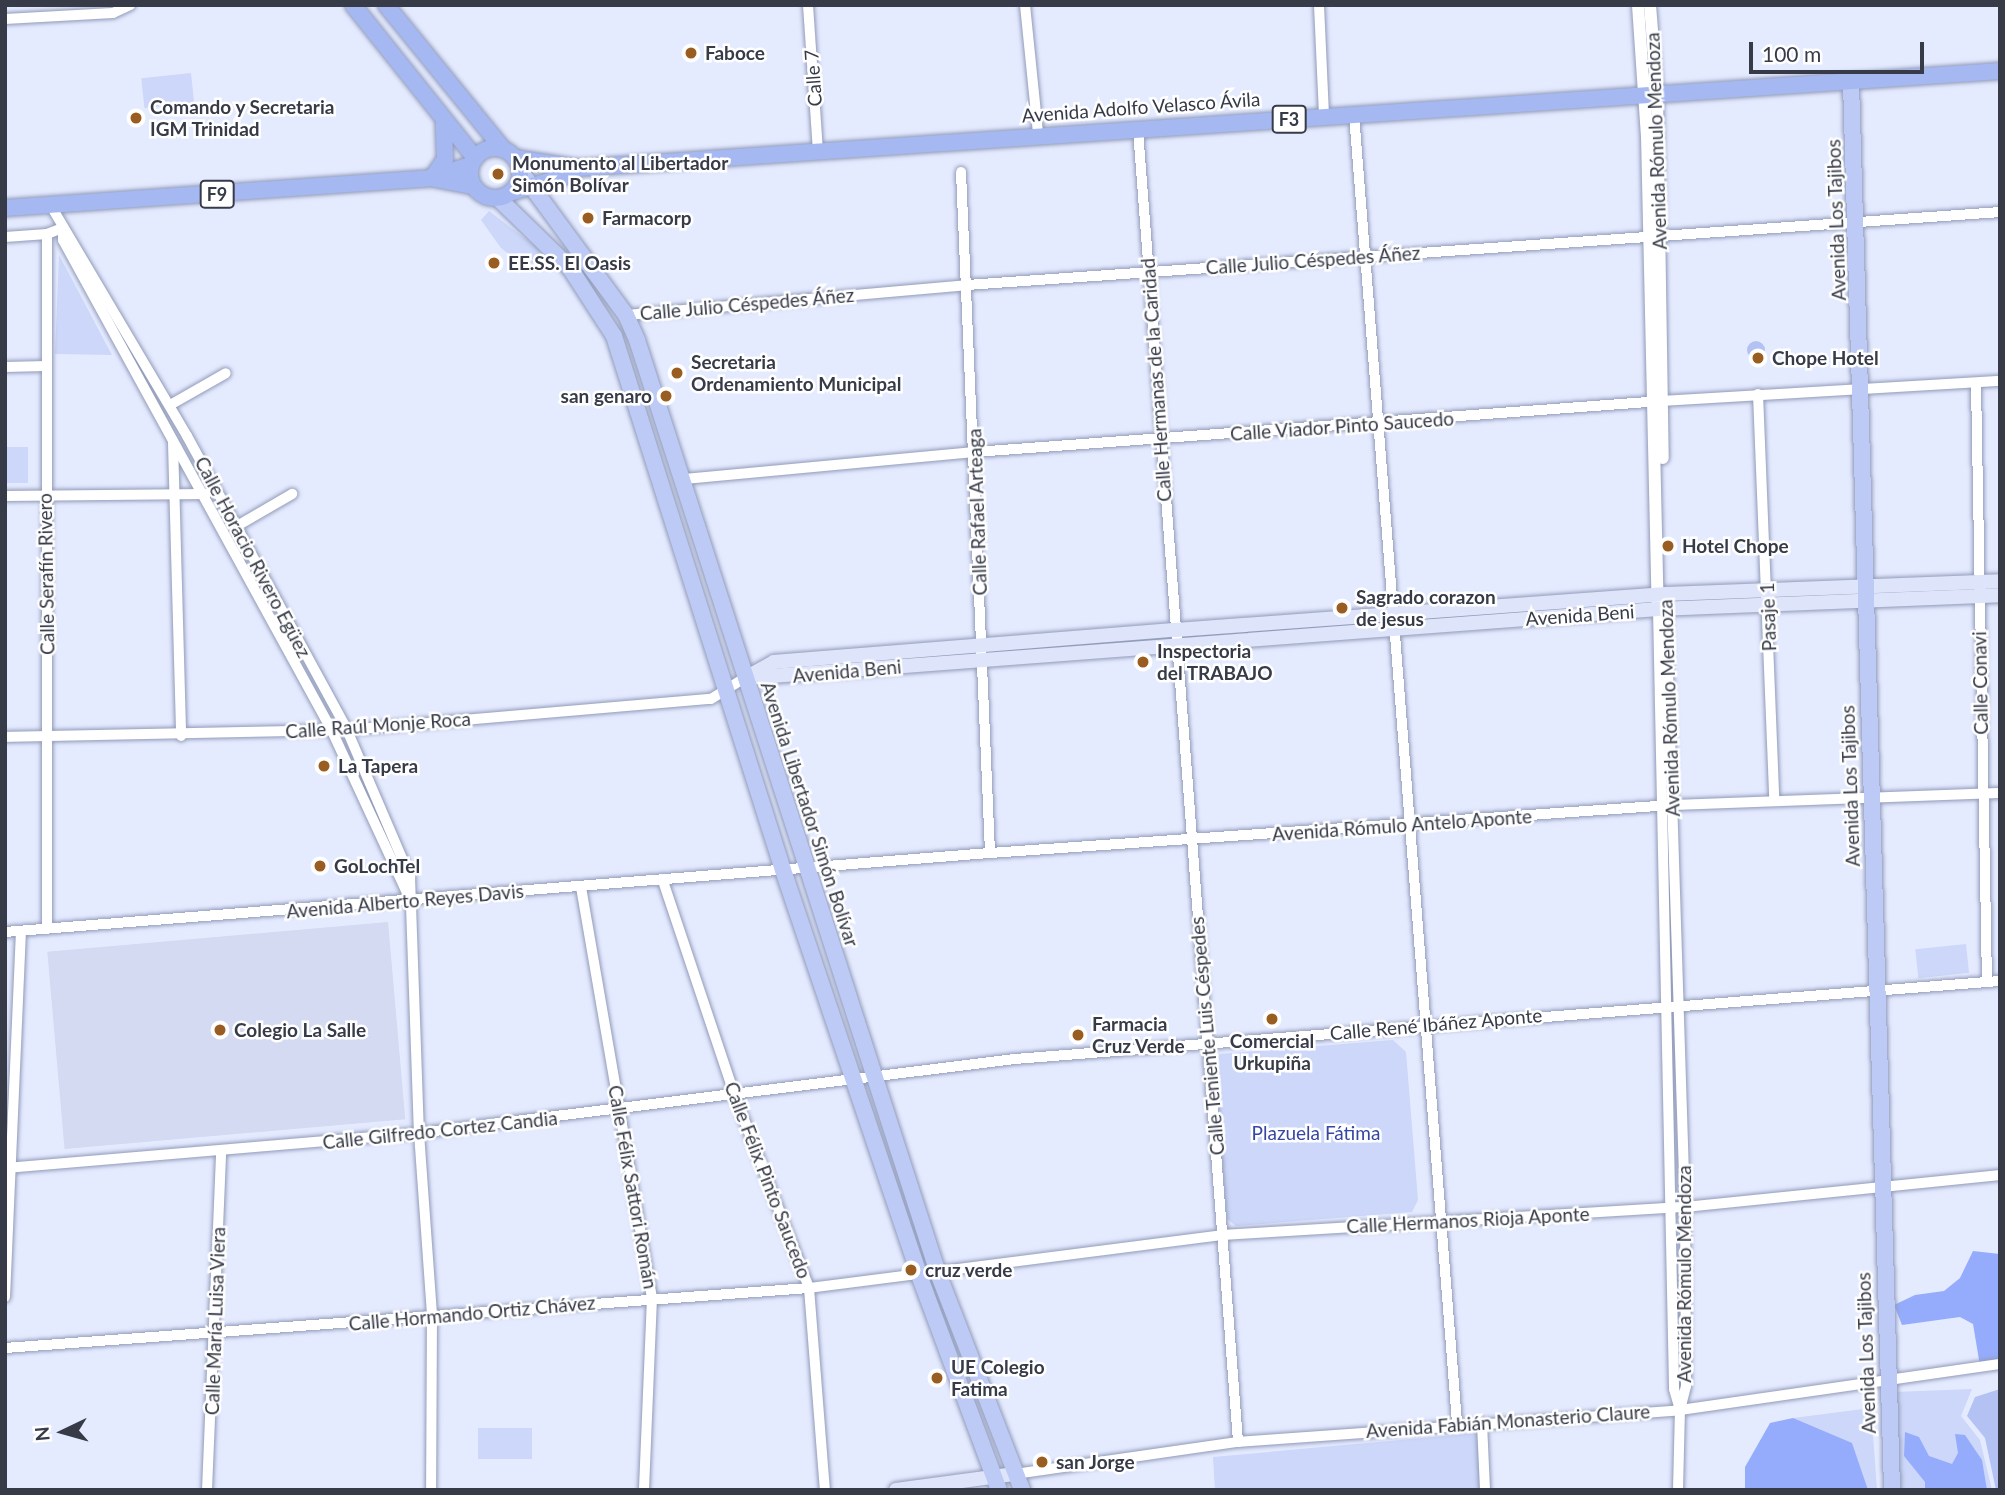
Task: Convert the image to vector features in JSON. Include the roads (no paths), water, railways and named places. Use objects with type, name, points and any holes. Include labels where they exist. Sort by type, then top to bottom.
[{"type":"highway","points":[[353,5],[473,162],[473,186]]},
{"type":"highway","points":[[386,5],[513,160],[506,195]]},
{"type":"highway","name":"Avenida Adolfo Velasco Ávila","points":[[513,160],[578,168],[1038,134],[1138,131],[2000,71]]},
{"type":"highway","points":[[429,178],[446,159],[444,122]]},
{"type":"highway","name":"F9","points":[[429,178],[473,162],[487,149],[513,160]]},
{"type":"highway","name":"Avenida Adolfo Velasco Ávila","points":[[506,195],[578,168]]},
{"type":"highway","name":"F9","points":[[5,208],[429,178],[473,186],[482,195],[506,195]]},
{"type":"main road","name":"Avenida Los Tajibos","points":[[1851,82],[1863,390],[1890,1488]]},
{"type":"main road","name":"Avenida Libertador Simón Bolívar","points":[[513,160],[626,315],[684,479],[804,869],[938,1273],[1022,1490]]},
{"type":"main road","points":[[506,195],[570,268],[614,336],[783,870],[919,1275],[996,1483]]},
{"type":"main road","name":"Avenida Beni","points":[[1978,589],[2000,581]]},
{"type":"main road","name":"Avenida Beni","points":[[745,678],[774,662],[981,653],[1176,637],[1394,614],[1978,589],[2000,595]]},
{"type":"main road","name":"Avenida Beni","points":[[1176,637],[1395,629],[1662,602]]},
{"type":"main road","points":[[896,1490],[996,1483],[1015,1474]]},
{"type":"street","points":[[5,19],[113,13],[130,5]]},
{"type":"street","name":"Calle 7","points":[[807,5],[818,150]]},
{"type":"street","points":[[1024,5],[1038,134]]},
{"type":"street","points":[[1319,5],[1324,116]]},
{"type":"street","name":"Avenida Rómulo Mendoza","points":[[1637,5],[1651,94]]},
{"type":"street","name":"Avenida Rómulo Mendoza","points":[[1650,5],[1667,805],[1666,1005],[1670,1208],[1674,1389],[1680,1410]]},
{"type":"street","points":[[1354,114],[1412,824],[1439,1221],[1457,1424]]},
{"type":"street","name":"Calle Hermanas de la Caridad","points":[[1138,131],[1176,637]]},
{"type":"street","name":"Calle Rafael Arteaga","points":[[961,172],[990,853]]},
{"type":"street","name":"Calle Horacio Rivero Egüez","points":[[51,206],[62,228],[63,240],[331,729],[411,901]]},
{"type":"street","name":"Calle Julio Céspedes Áñez","points":[[626,315],[1148,271],[1655,238],[1857,220],[2000,212]]},
{"type":"street","points":[[5,237],[47,234],[62,228]]},
{"type":"street","name":"Calle Horacio Rivero Egüez","points":[[62,228],[72,236],[170,405],[347,730],[410,877],[419,1133],[432,1315],[431,1490]]},
{"type":"street","name":"Calle Serafín Rivero","points":[[47,234],[47,929]]},
{"type":"street","points":[[5,367],[46,366]]},
{"type":"street","points":[[170,405],[226,373]]},
{"type":"street","name":"Calle Viador Pinto Saucedo","points":[[684,479],[975,452],[1380,424],[1657,401],[2000,382]]},
{"type":"street","name":"Calle Conavi","points":[[1976,383],[1986,982]]},
{"type":"street","name":"Pasaje 1","points":[[1758,394],[1774,799]]},
{"type":"street","points":[[180,736],[173,440],[187,436]]},
{"type":"street","points":[[237,526],[292,494]]},
{"type":"street","points":[[5,496],[220,495]]},
{"type":"street","name":"Calle Teniente Luis Céspedes","points":[[1176,637],[1238,1442]]},
{"type":"street","points":[[726,694],[745,678]]},
{"type":"street","name":"Calle Raúl Monje Roca","points":[[5,737],[180,736],[347,730],[726,694]]},
{"type":"street","name":"Avenida Rómulo Antelo Aponte","points":[[804,869],[990,853],[1667,805],[1774,799],[2000,793]]},
{"type":"street","name":"Avenida Rómulo Mendoza","points":[[1667,805],[1685,1207],[1686,1386],[1680,1410],[1678,1490]]},
{"type":"street","name":"Avenida Alberto Reyes Davis","points":[[5,932],[804,869]]},
{"type":"street","name":"Calle Félix Pinto Saucedo","points":[[663,881],[735,1096],[809,1288],[825,1490]]},
{"type":"street","name":"Calle Félix Sattori Román","points":[[581,887],[652,1298],[644,1490]]},
{"type":"street","points":[[5,1297],[21,931]]},
{"type":"street","name":"Calle René Ibáñez Aponte","points":[[874,1077],[1427,1024],[2000,981]]},
{"type":"street","name":"Calle Gilfredo Cortez Candia","points":[[9,1168],[419,1133],[620,1111],[874,1077]]},
{"type":"street","name":"Calle María Luisa Viera","points":[[207,1490],[221,1152]]},
{"type":"street","name":"Calle Hermanos Rioja Aponte","points":[[938,1273],[1223,1235],[1685,1207],[2000,1175]]},
{"type":"street","name":"Calle Hormando Ortiz Chávez","points":[[5,1349],[809,1288],[938,1273]]},
{"type":"street","name":"Avenida Fabián Monasterio Claure","points":[[1015,1474],[1238,1442],[1457,1424],[1680,1410],[1888,1383],[2000,1364]]},
{"type":"street","points":[[1482,1423],[1485,1490]]},
{"type":"place","name":"Faboce","points":[[691,53]]},
{"type":"place","name":"Comando y Secretaria IGM Trinidad","points":[[136,118]]},
{"type":"place","name":"Monumento al Libertador Simón Bolívar","points":[[498,174]]},
{"type":"place","name":"Farmacorp","points":[[588,218]]},
{"type":"place","name":"EE.SS. El Oasis","points":[[494,263]]},
{"type":"place","name":"Chope Hotel","points":[[1758,358]]},
{"type":"place","name":"Secretaria Ordenamiento Municipal","points":[[677,373]]},
{"type":"place","name":"san genaro","points":[[666,396]]},
{"type":"place","name":"Hotel Chope","points":[[1668,546]]},
{"type":"place","name":"Sagrado corazon de jesus","points":[[1342,608]]},
{"type":"place","name":"Inspectoria del TRABAJO","points":[[1143,662]]},
{"type":"place","name":"La Tapera","points":[[324,766]]},
{"type":"place","name":"GoLochTel","points":[[320,866]]},
{"type":"place","name":"Comercial Urkupiña","points":[[1272,1019]]},
{"type":"place","name":"Colegio La Salle","points":[[220,1030]]},
{"type":"place","name":"Farmacia Cruz Verde","points":[[1078,1035]]},
{"type":"place","name":"cruz verde","points":[[911,1270]]},
{"type":"place","name":"UE Colegio Fatima","points":[[937,1378]]},
{"type":"place","name":"san Jorge","points":[[1042,1462]]},
{"type":"park label","name":"Plazuela Fátima","points":[[1316,1133]]}]
